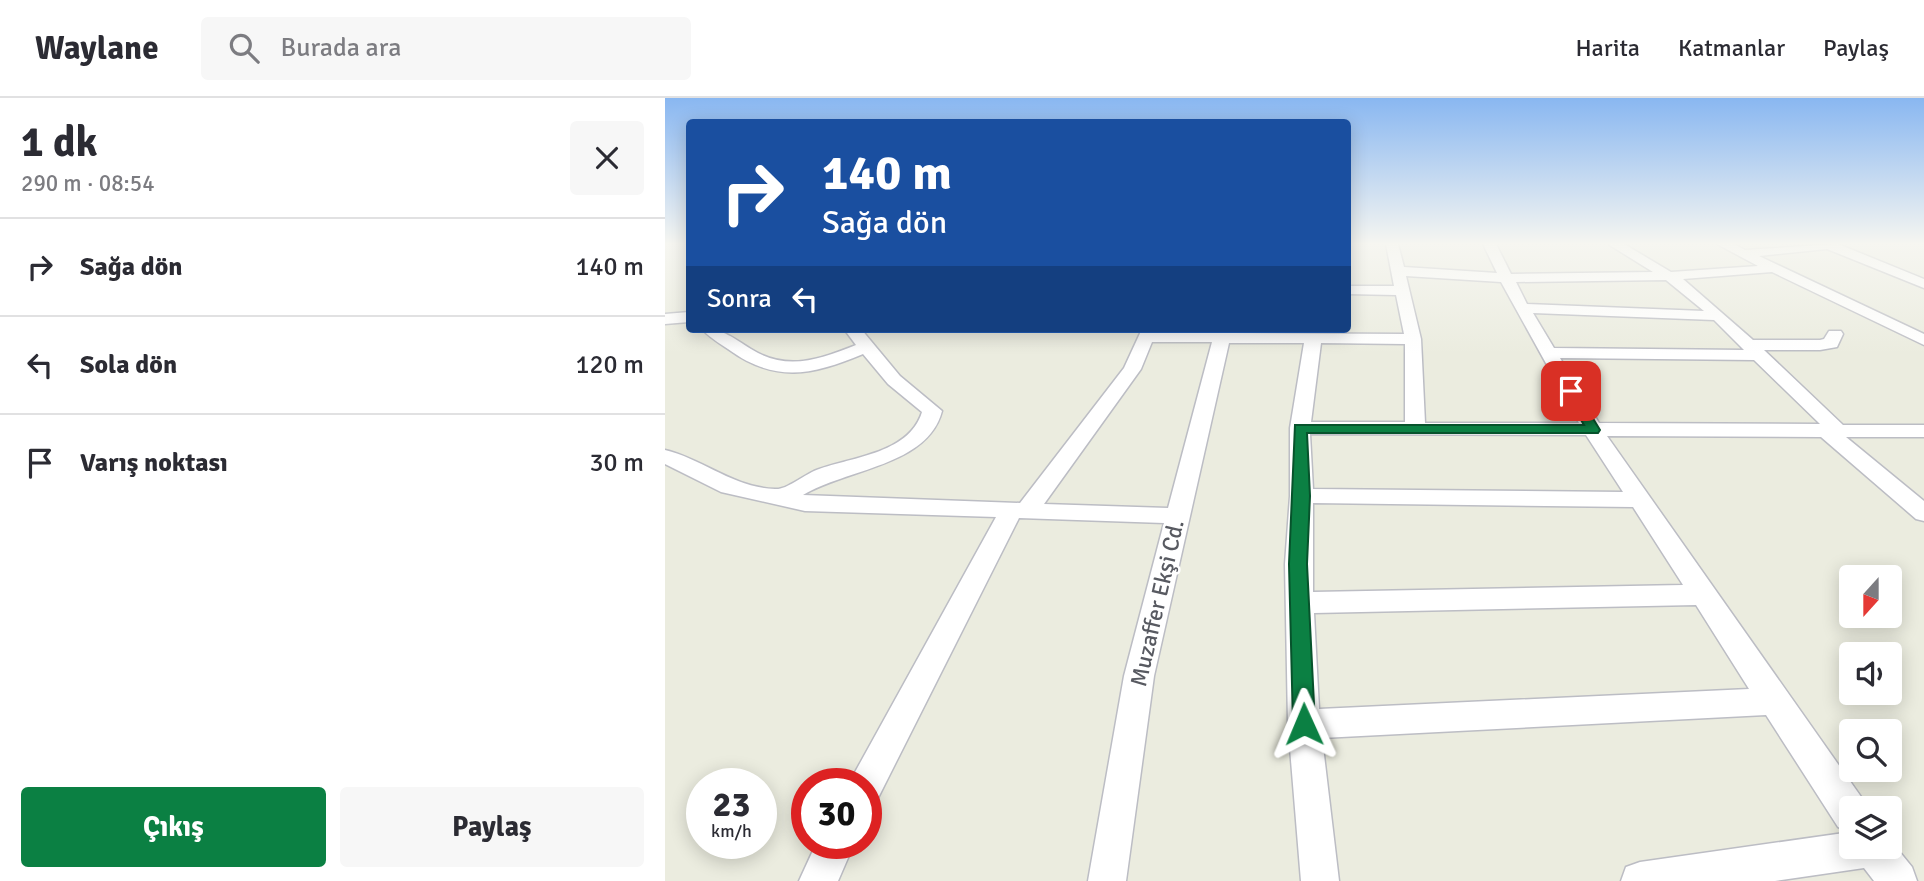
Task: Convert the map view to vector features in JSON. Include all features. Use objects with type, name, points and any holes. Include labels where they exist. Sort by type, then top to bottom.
[{"type":"street","points":[[1400,281],[1413,339],[1415,429]]},
{"type":"street","points":[[1508,281],[1593,430],[1703,595],[1778,701],[1839,796]]},
{"type":"street","points":[[1675,281],[1719,316],[1832,431],[1924,513]]},
{"type":"street","points":[[1794,281],[1924,340]]},
{"type":"street","points":[[1351,290],[1404,291]]},
{"type":"street","points":[[1522,308],[1719,316]]},
{"type":"street","points":[[665,319],[686,317]]},
{"type":"street","points":[[716,333],[766,364],[781,367],[822,363],[865,347]]},
{"type":"street","points":[[780,499],[826,474],[894,452],[914,440],[930,422],[932,411],[894,380],[855,333]]},
{"type":"street","points":[[876,768],[1018,511],[1132,369],[1148,333],[1413,339]]},
{"type":"street","name":"Muzaffer Ekşi Cd.","points":[[1107,881],[1139,677],[1223,333]]},
{"type":"street","points":[[1548,353],[1753,350],[1831,343],[1835,334]]},
{"type":"street","points":[[1313,338],[1300,428],[1302,496],[1298,564],[1304,724],[1320,881]]},
{"type":"street","points":[[1300,428],[1924,431]]},
{"type":"street","points":[[665,456],[706,478],[780,499],[832,505],[1177,516]]},
{"type":"street","points":[[1302,496],[1642,500]]},
{"type":"street","points":[[1301,603],[1703,595]]},
{"type":"street","points":[[1304,724],[1778,701]]},
{"type":"street","points":[[1640,881],[1839,852]]},
{"type":"street","points":[[818,881],[829,859]]},
{"type":"street","points":[[1882,859],[1898,881]]},
{"type":"route","points":[[1304,724],[1298,564],[1302,496],[1300,428],[1593,430],[1571,391]]}]
